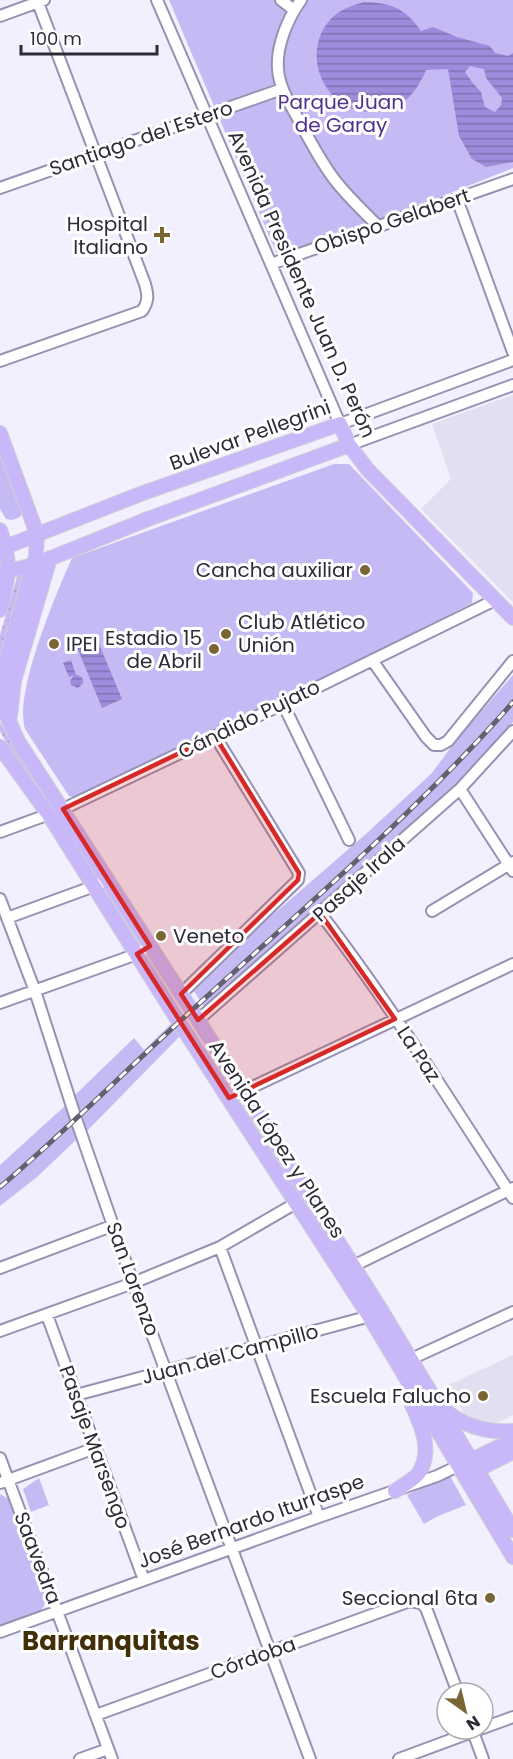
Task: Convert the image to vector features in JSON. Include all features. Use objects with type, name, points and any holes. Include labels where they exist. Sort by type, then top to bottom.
[{"type":"main road","name":"Avenida Presidente Juan D. Perón","points":[[340,424],[349,445],[368,470],[513,620]]},
{"type":"main road","name":"Bulevar Pellegrini","points":[[3,548],[143,493],[340,424]]},
{"type":"main road","points":[[0,433],[38,534]]},
{"type":"main road","points":[[4,571],[34,565],[148,519],[349,445]]},
{"type":"main road","points":[[163,486],[167,512]]},
{"type":"main road","points":[[143,493],[148,519]]},
{"type":"main road","points":[[0,530],[4,571],[0,610]]},
{"type":"main road","name":"Avenida López y Planes","points":[[38,534],[34,565],[5,663],[1,698],[10,724],[22,748],[243,1091],[346,1269],[385,1344],[468,1468],[513,1530]]},
{"type":"main road","points":[[10,724],[14,681],[50,558]]},
{"type":"main road","name":"Avenida López y Planes","points":[[0,747],[49,814],[296,1203],[383,1313],[436,1401],[513,1557]]},
{"type":"main road","points":[[385,1344],[419,1421],[425,1444],[424,1459],[419,1472],[395,1491]]},
{"type":"main road","points":[[436,1401],[453,1417],[470,1425],[491,1430],[513,1431]]},
{"type":"main road","name":"José Bernardo Iturraspe","points":[[468,1468],[513,1440]]},
{"type":"main road","name":"José Bernardo Iturraspe","points":[[468,1468],[513,1452]]},
{"type":"street","name":"Avenida Presidente Juan D. Perón","points":[[157,0],[340,424]]},
{"type":"street","points":[[281,0],[294,9]]},
{"type":"street","points":[[301,0],[294,9],[279,54],[278,69],[282,89],[334,178],[378,226]]},
{"type":"street","points":[[0,16],[40,1],[148,297],[148,304],[142,311],[0,361]]},
{"type":"street","name":"Santiago del Estero","points":[[0,188],[282,89]]},
{"type":"street","name":"Obispo Gelabert","points":[[271,264],[513,179]]},
{"type":"street","points":[[458,199],[513,352]]},
{"type":"street","name":"Bulevar Pellegrini","points":[[340,424],[513,360]]},
{"type":"street","points":[[349,445],[513,385]]},
{"type":"street","name":"Cándido Pujato","points":[[0,832],[63,809],[372,660],[498,604]]},
{"type":"street","points":[[372,660],[434,745],[441,745],[448,741],[513,661]]},
{"type":"street","points":[[283,704],[349,840]]},
{"type":"street","name":"Pasaje Irala","points":[[198,1020],[460,789],[513,731]]},
{"type":"street","name":"Pasaje Irala","points":[[181,994],[298,880],[299,873],[215,736]]},
{"type":"street","points":[[432,911],[512,866],[460,789]]},
{"type":"street","points":[[7,918],[94,887],[108,879]]},
{"type":"street","name":"San Lorenzo","points":[[1,903],[35,991],[76,1119],[133,1283],[310,1759]]},
{"type":"street","name":"La Paz","points":[[320,914],[352,955],[511,1192]]},
{"type":"street","points":[[0,1003],[137,954],[150,946]]},
{"type":"street","points":[[229,1098],[513,964]]},
{"type":"street","points":[[346,1269],[511,1192]]},
{"type":"street","points":[[0,1331],[133,1283],[220,1247],[296,1203]]},
{"type":"street","points":[[0,1268],[114,1225]]},
{"type":"street","points":[[220,1247],[319,1517]]},
{"type":"street","points":[[411,1359],[513,1312]]},
{"type":"street","name":"Juan del Campillo","points":[[76,1395],[383,1313]]},
{"type":"street","name":"Pasaje Marsengo","points":[[47,1315],[144,1580]]},
{"type":"street","points":[[4,1482],[95,1448]]},
{"type":"street","name":"Saavedra","points":[[0,1458],[4,1482],[58,1611],[110,1754]]},
{"type":"street","name":"José Bernardo Iturraspe","points":[[0,1632],[319,1517],[437,1476],[468,1468]]},
{"type":"street","name":"Córdoba","points":[[96,1715],[410,1601],[421,1603],[426,1608],[453,1681]]},
{"type":"street","points":[[495,1723],[513,1717]]},
{"type":"street","points":[[399,1759],[446,1741]]},
{"type":"street","points":[[479,1741],[483,1759]]},
{"type":"street","points":[[80,1759],[110,1754]]},
{"type":"highlighted area","points":[[215,736],[299,873],[298,880],[181,994],[198,1020],[320,913],[395,1019],[229,1098],[179,1022],[137,954],[150,946],[63,809]]},
{"type":"shaded area","points":[[364,2],[397,8],[409,17],[421,31],[433,27],[457,37],[490,46],[495,53],[508,56],[513,53],[513,162],[486,167],[472,159],[459,136],[448,69],[426,70],[419,85],[409,97],[397,106],[381,111],[362,111],[345,105],[332,95],[322,80],[317,64],[317,47],[323,30],[335,15]],"holes":[[[470,66],[484,69],[486,78],[502,98],[501,105],[495,112],[485,107],[481,92],[465,72]]]},
{"type":"shaded area","points":[[513,395],[513,602],[421,509],[451,479],[432,424]]},
{"type":"shaded area","points":[[96,637],[122,699],[102,708],[76,645]]},
{"type":"shaded area","points":[[71,660],[76,675],[83,679],[83,683],[78,688],[71,685],[70,681],[74,675],[69,677],[63,663]]},
{"type":"shaded area","name":"Escuela Falucho","points":[[513,1355],[513,1415],[497,1423],[479,1422],[467,1417],[446,1386]]},
{"type":"green space","name":"Parque Juan de Garay","points":[[169,0],[513,0],[513,168],[285,255],[276,252]]},
{"type":"green space","points":[[0,448],[23,511],[20,517],[12,520],[6,519],[0,509]]},
{"type":"green space","name":"Club Atlético Unión","points":[[334,464],[349,464],[473,593],[472,603],[313,685],[82,796],[69,796],[25,729],[23,713],[25,692],[38,643],[72,558]]},
{"type":"green space","points":[[26,572],[0,656],[0,635],[18,574]]},
{"type":"green space","points":[[513,675],[513,722],[450,791],[204,1007],[194,991],[268,919],[432,773],[457,739]]},
{"type":"green space","points":[[0,722],[21,759],[54,805],[52,807],[8,745],[0,731]]},
{"type":"green space","points":[[174,1021],[182,1034],[87,1131],[75,1095],[134,1038],[144,1050]]},
{"type":"green space","points":[[66,1105],[77,1139],[37,1177],[0,1206],[0,1165]]},
{"type":"green space","points":[[449,1474],[466,1505],[424,1524],[407,1495]]},
{"type":"green space","points":[[39,1478],[49,1505],[31,1512],[23,1489]]},
{"type":"green space","points":[[0,1494],[9,1499],[47,1601],[40,1612],[0,1626]]},
{"type":"railway","points":[[0,1187],[397,823],[513,702]]},
{"type":"place","name":"Hospital Italiano","points":[[162,235]]},
{"type":"place","name":"Cancha auxiliar","points":[[365,570]]},
{"type":"place","name":"Club Atlético Unión","points":[[226,634]]},
{"type":"place","name":"IPEI","points":[[54,644]]},
{"type":"place","name":"Estadio 15 de Abril","points":[[214,649]]},
{"type":"place","name":"Veneto","points":[[161,936]]},
{"type":"place","name":"Escuela Falucho","points":[[483,1396]]},
{"type":"place","name":"Seccional 6ta","points":[[490,1598]]},
{"type":"district","name":"Barranquitas","points":[[111,1641]]}]
